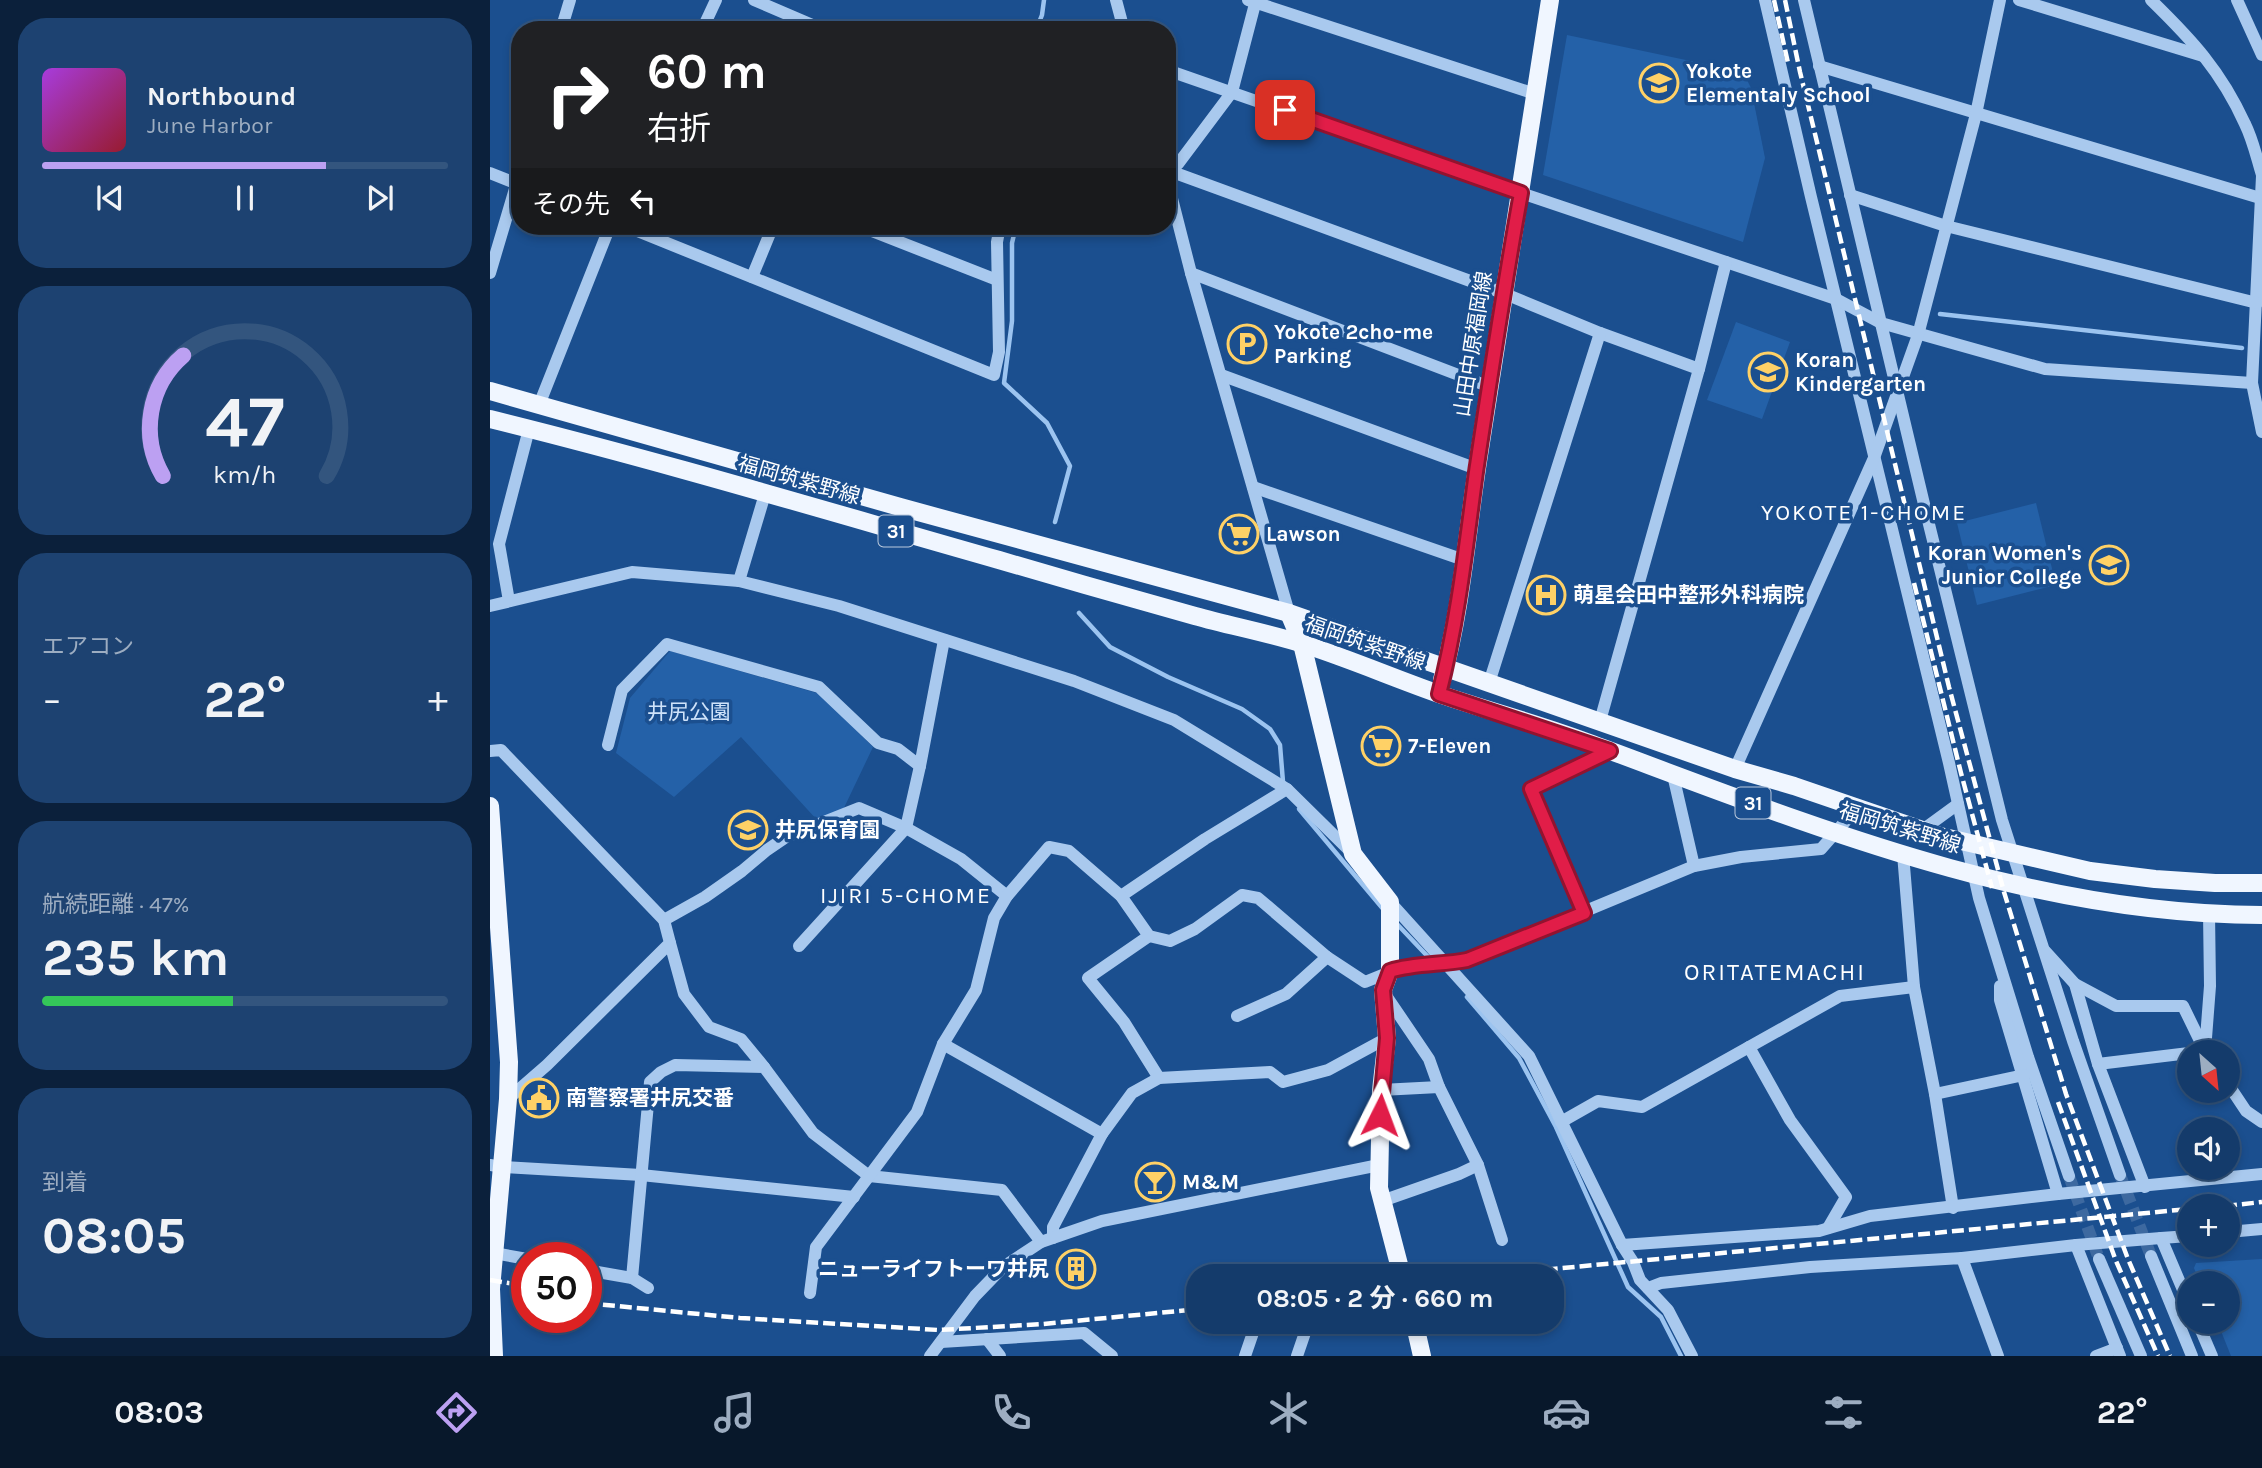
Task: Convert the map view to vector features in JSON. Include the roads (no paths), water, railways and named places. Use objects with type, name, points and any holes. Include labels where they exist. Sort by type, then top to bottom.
[{"type":"main road","name":"山田中原福岡線","points":[[1439,694],[1464,560],[1550,0]]},
{"type":"main road","name":"福岡筑紫野線","points":[[490,391],[900,507],[1289,612],[1445,669],[1921,831],[2090,871],[2155,879],[2262,883]]},
{"type":"main road","name":"福岡筑紫野線","points":[[490,419],[1302,644],[1837,833],[1973,874],[2072,898],[2209,913],[2262,915]]},
{"type":"main road","points":[[1289,612],[1302,644],[1353,854],[1390,911],[1396,969],[1383,990],[1387,1038],[1381,1090],[1379,1188],[1399,1264]]},
{"type":"main road","points":[[490,806],[506,1020],[508,1099],[496,1166],[491,1272],[494,1356]]},
{"type":"main road","points":[[1417,1334],[1422,1356]]},
{"type":"street","points":[[564,21],[570,0]]},
{"type":"street","points":[[706,21],[716,0]]},
{"type":"street","points":[[754,0],[803,21]]},
{"type":"street","points":[[1115,0],[1121,21]]},
{"type":"street","points":[[1765,0],[1973,874],[2028,1057],[2069,1175]]},
{"type":"street","points":[[1804,0],[2002,820],[2042,948],[2120,1175]]},
{"type":"street","points":[[1735,769],[1874,458],[1918,335],[1976,114],[2000,0]]},
{"type":"street","points":[[2019,0],[2204,56]]},
{"type":"street","points":[[2151,0],[2192,40],[2222,81],[2246,126],[2262,176],[2252,383],[2262,432]]},
{"type":"street","points":[[2237,0],[2262,55]]},
{"type":"street","points":[[1176,165],[1232,92],[1253,1],[1535,94]]},
{"type":"street","points":[[1819,66],[2260,198]]},
{"type":"street","points":[[1176,73],[1836,299],[1881,323],[1918,335],[2045,369],[2252,383]]},
{"type":"street","points":[[1176,172],[1503,293],[1600,333],[1699,369]]},
{"type":"street","points":[[490,173],[511,178]]},
{"type":"street","points":[[1850,195],[1947,226],[2257,303]]},
{"type":"street","points":[[490,273],[511,206]]},
{"type":"street","points":[[1176,214],[1289,612]]},
{"type":"street","points":[[539,405],[606,235]]},
{"type":"street","points":[[647,235],[994,375],[999,352],[998,235]]},
{"type":"street","points":[[752,277],[769,235]]},
{"type":"street","points":[[882,235],[998,280]]},
{"type":"street","points":[[1601,721],[1699,369],[1726,261]]},
{"type":"street","points":[[1191,273],[1490,387]]},
{"type":"street","points":[[1489,683],[1600,333]]},
{"type":"street","points":[[1221,375],[1477,469]]},
{"type":"street","points":[[509,601],[499,544],[521,454],[530,429]]},
{"type":"street","points":[[1253,487],[1464,560]]},
{"type":"street","points":[[739,581],[765,494]]},
{"type":"street","points":[[490,606],[632,572],[739,581],[839,606],[1074,681],[1174,720],[1289,791],[1353,854]]},
{"type":"street","points":[[799,946],[906,828],[944,640]]},
{"type":"street","points":[[608,745],[622,690],[667,644],[819,687],[878,743],[898,749],[920,766]]},
{"type":"street","points":[[490,751],[501,750],[664,920],[684,994],[709,1027],[741,1039],[813,1133],[869,1176],[1002,1190],[1047,1240]]},
{"type":"street","points":[[1584,913],[1531,789],[1610,751]]},
{"type":"street","points":[[1673,775],[1694,866]]},
{"type":"street","points":[[1121,896],[1205,839],[1289,791]]},
{"type":"street","points":[[1921,831],[1958,804]]},
{"type":"street","points":[[664,920],[742,872],[766,850],[786,837],[859,808],[906,828],[961,859],[1007,896]]},
{"type":"street","points":[[810,1293],[816,1247],[917,1112],[943,1044],[976,990],[994,918],[1007,896],[1049,847],[1069,851],[1121,896],[1149,936],[1170,941],[1195,929],[1242,895],[1258,898],[1327,957],[1365,982],[1396,969],[1467,960],[1694,866],[1741,857],[1821,849],[1857,808]]},
{"type":"street","points":[[1903,854],[1914,987],[1953,1208]]},
{"type":"street","points":[[1390,911],[1444,964],[1529,1056],[1640,1280],[1668,1310],[1692,1356]]},
{"type":"street","points":[[2206,1040],[2210,986],[2209,913]]},
{"type":"street","points":[[1149,936],[1088,978],[1124,1022],[1159,1078]]},
{"type":"street","points":[[508,1099],[547,1065],[670,943]]},
{"type":"street","points":[[2042,948],[2075,984],[2116,1006],[2183,1006],[2199,1040]]},
{"type":"street","points":[[1237,1016],[1286,994],[1327,957]]},
{"type":"street","points":[[2000,967],[2000,1000],[2058,1194]]},
{"type":"street","points":[[2075,984],[2098,1064],[2145,1187]]},
{"type":"street","points":[[1561,1122],[1598,1101],[1642,1108],[1840,996],[1914,987]]},
{"type":"street","points":[[1383,990],[1429,1059],[1439,1087],[1478,1165],[1502,1240]]},
{"type":"street","points":[[1047,1240],[1102,1134],[1132,1093],[1159,1078],[1270,1072],[1283,1082],[1328,1070],[1387,1038]]},
{"type":"street","points":[[943,1044],[1102,1134]]},
{"type":"street","points":[[1749,1047],[1790,1120],[1846,1197],[1828,1228]]},
{"type":"street","points":[[2098,1064],[2177,1055]]},
{"type":"street","points":[[632,1279],[650,1083],[661,1072],[675,1065],[764,1067]]},
{"type":"street","points":[[1935,1094],[2024,1074]]},
{"type":"street","points":[[1381,1090],[1439,1087]]},
{"type":"street","points":[[2240,1102],[2246,1111],[2262,1122]]},
{"type":"street","points":[[930,1356],[975,1296],[1003,1267],[1047,1240],[1102,1222],[1379,1165]]},
{"type":"street","points":[[1382,1201],[1478,1165]]},
{"type":"street","points":[[496,1166],[641,1175],[854,1197]]},
{"type":"street","points":[[1622,1245],[1819,1231],[1870,1216],[2262,1174]]},
{"type":"street","points":[[2240,1231],[2262,1229]]},
{"type":"street","points":[[1648,1288],[1661,1283],[1810,1267],[1962,1258],[2177,1237]]},
{"type":"street","points":[[2161,1238],[2177,1276]]},
{"type":"street","points":[[2077,1245],[2118,1352],[2096,1356]]},
{"type":"street","points":[[494,1252],[511,1256]]},
{"type":"street","points":[[2151,1255],[2192,1356]]},
{"type":"street","points":[[1962,1258],[1998,1356]]},
{"type":"street","points":[[2099,1259],[2141,1356]]},
{"type":"street","points":[[602,1273],[632,1279],[648,1288]]},
{"type":"street","points":[[941,1342],[1084,1334],[1112,1356]]},
{"type":"street","points":[[1245,1356],[1253,1334]]},
{"type":"street","points":[[1297,1356],[1305,1334]]},
{"type":"street","points":[[2203,1334],[2212,1356]]},
{"type":"street","points":[[987,1339],[1000,1356]]},
{"type":"waterway","points":[[1040,21],[1044,0]]},
{"type":"waterway","points":[[1014,235],[1012,321],[1004,383],[1047,423],[1070,466],[1055,522]]},
{"type":"waterway","points":[[1940,314],[2242,348]]},
{"type":"waterway","points":[[1079,613],[1110,647],[1168,677],[1242,709],[1270,729],[1280,745],[1283,782]]},
{"type":"waterway","points":[[1299,809],[1384,910]]},
{"type":"waterway","points":[[1397,924],[1432,961]]},
{"type":"waterway","points":[[1467,997],[1519,1058],[1556,1127],[1628,1287],[1661,1317],[1681,1356]]},
{"type":"tunnel","points":[[2120,1175],[2151,1256]]},
{"type":"tunnel","points":[[2069,1176],[2099,1259]]},
{"type":"railway","points":[[1774,0],[1788,63]]},
{"type":"railway","points":[[1785,0],[1800,72],[1949,687],[2004,892],[2066,1094],[2128,1259],[2170,1356]]},
{"type":"railway","points":[[1914,583],[1992,888]]},
{"type":"railway","points":[[2058,1102],[2116,1261],[2158,1356]]},
{"type":"railway","points":[[2240,1204],[2262,1202]]},
{"type":"railway","points":[[1564,1268],[2177,1210]]},
{"type":"railway","points":[[490,1280],[511,1283]]},
{"type":"railway","points":[[602,1305],[740,1318],[939,1330],[1043,1324],[1186,1310]]},
{"type":"place","name":"Yokote Elementaly School","points":[[1659,83]]},
{"type":"place","name":"Yokote 2cho-me Parking","points":[[1247,344]]},
{"type":"place","name":"Koran Kindergarten","points":[[1768,372]]},
{"type":"place","name":"Lawson","points":[[1239,534]]},
{"type":"place","name":"Koran Women's Junior College","points":[[2109,565]]},
{"type":"place","name":"萌星会田中整形外科病院","points":[[1546,595]]},
{"type":"place","name":"7-Eleven","points":[[1381,746]]},
{"type":"place","name":"井尻保育園","points":[[748,830]]},
{"type":"place","name":"南警察署井尻交番","points":[[539,1098]]},
{"type":"place","name":"M&M","points":[[1155,1182]]},
{"type":"place","name":"ニューライフトーワ井尻","points":[[1076,1269]]},
{"type":"district","name":"YOKOTE 1-CHOME","points":[[1864,512]]},
{"type":"district","name":"IJIRI 5-CHOME","points":[[906,895]]},
{"type":"district","name":"ORITATEMACHI","points":[[1775,972]]},
{"type":"park label","name":"井尻公園","points":[[689,712]]}]
